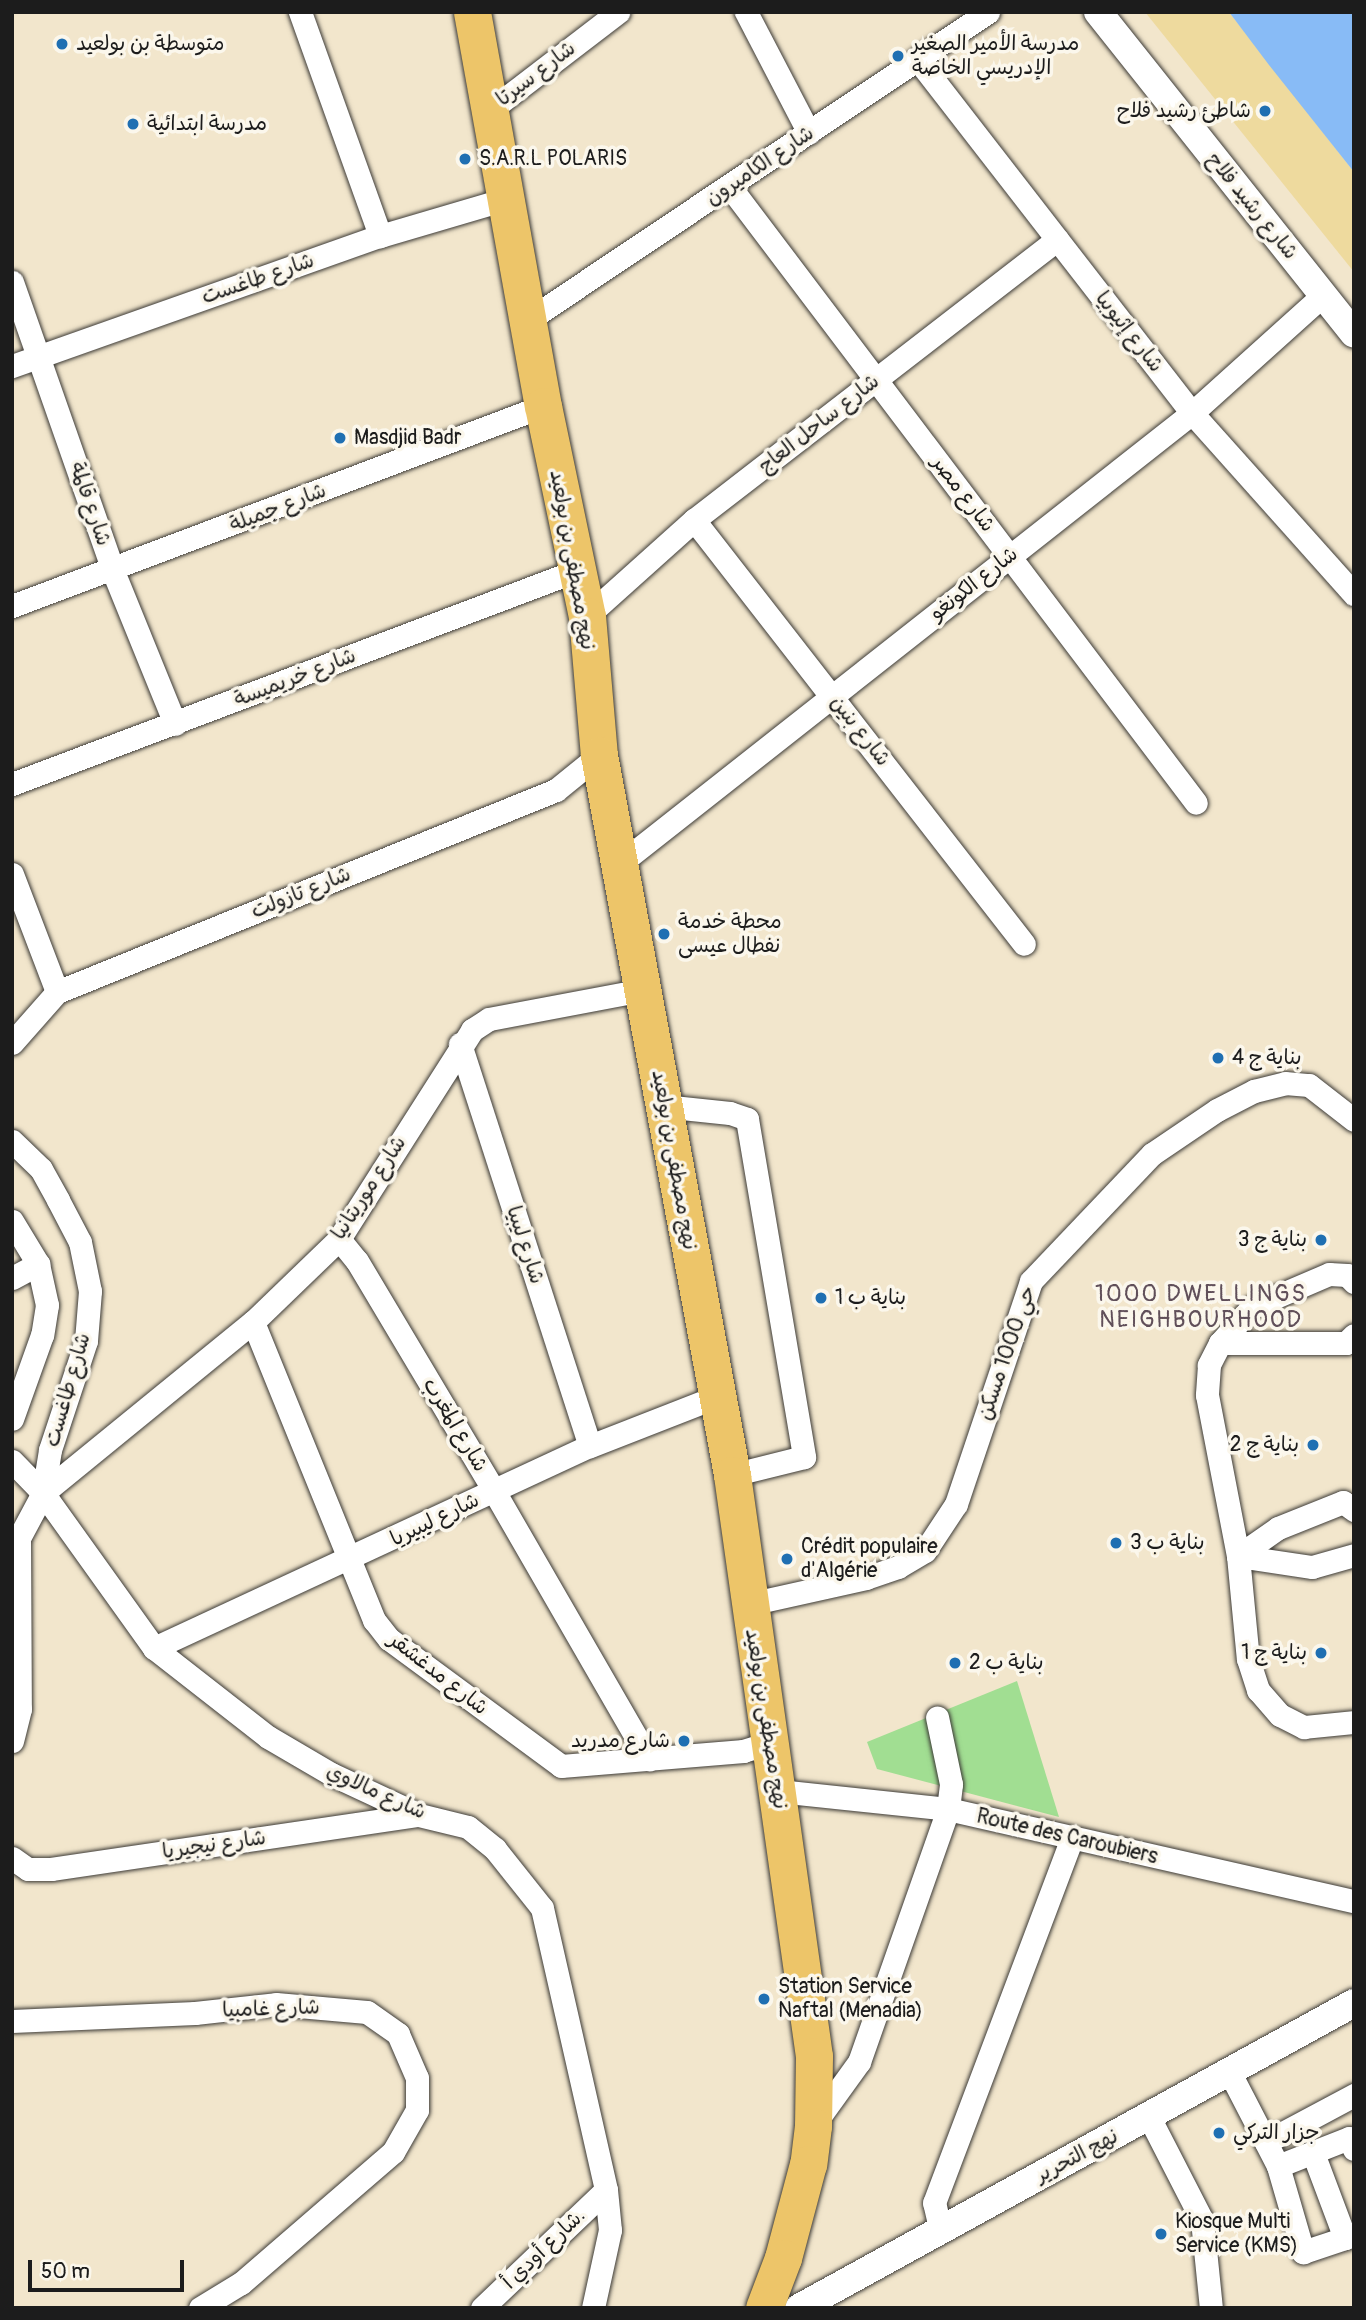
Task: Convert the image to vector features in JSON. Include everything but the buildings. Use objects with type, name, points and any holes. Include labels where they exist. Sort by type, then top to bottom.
[{"type":"main road","name":"نهج مصطفى بن بولعيد","points":[[471,12],[530,318],[543,407],[587,616],[599,755],[732,1475],[814,2056],[813,2126],[800,2200],[764,2308]]},
{"type":"street","points":[[300,12],[380,236]]},
{"type":"street","name":"شارع سيرتا","points":[[489,111],[618,12]]},
{"type":"street","points":[[746,12],[809,133]]},
{"type":"street","name":"شارع الكاميرون","points":[[530,318],[730,187],[988,12]]},
{"type":"street","name":"شارع رشيد فلاح","points":[[1098,12],[1354,334]]},
{"type":"street","name":"شارع إثيوبيا","points":[[918,60],[1192,413],[1353,594]]},
{"type":"street","name":"شارع مصر","points":[[730,187],[1196,803]]},
{"type":"street","name":"شارع طاغست","points":[[12,366],[380,236],[506,199]]},
{"type":"street","name":"شارع ساحل العاج","points":[[587,616],[694,520],[1057,239]]},
{"type":"street","name":"شارع قالمة","points":[[12,282],[113,571],[175,724]]},
{"type":"street","name":"شارع الكونغو","points":[[618,865],[1192,413],[1323,295]]},
{"type":"street","name":"شارع جميلة","points":[[12,606],[113,571],[543,407]]},
{"type":"street","name":"شارع بنين","points":[[694,520],[833,695],[1024,944]]},
{"type":"street","name":"شارع خريميسة","points":[[12,784],[578,570]]},
{"type":"street","name":"شارع تازولت","points":[[12,1043],[57,992],[556,790],[599,755]]},
{"type":"street","points":[[12,874],[57,992]]},
{"type":"street","name":"شارع موريتانيا","points":[[43,1493],[253,1322],[339,1239],[460,1044],[489,1019],[643,990]]},
{"type":"street","name":"شارع ليبيا","points":[[460,1044],[590,1446]]},
{"type":"street","name":"حي 1000 مسكن","points":[[749,1604],[866,1578],[898,1567],[925,1551],[956,1504],[1031,1281],[1152,1154],[1217,1110],[1254,1091],[1285,1083],[1308,1085],[1354,1119]]},
{"type":"street","points":[[663,1106],[747,1119],[804,1457],[732,1475]]},
{"type":"street","name":"شارع طاغست","points":[[12,1141],[41,1169],[80,1242],[90,1291],[86,1341],[50,1450],[43,1493]]},
{"type":"street","points":[[12,1221],[37,1264],[47,1305],[42,1335],[12,1419]]},
{"type":"street","name":"شارع المغرب","points":[[339,1239],[357,1261],[649,1759]]},
{"type":"street","points":[[12,1278],[37,1264]]},
{"type":"street","points":[[1354,1282],[1347,1275],[1329,1274],[1252,1307],[1220,1343],[1209,1365],[1207,1388],[1238,1556],[1248,1659],[1258,1690],[1280,1715],[1304,1727],[1354,1722]]},
{"type":"street","name":"شارع مدغشقر","points":[[253,1322],[374,1620],[389,1639],[561,1766],[743,1751],[769,1743]]},
{"type":"street","points":[[1220,1343],[1346,1343],[1354,1335]]},
{"type":"street","name":"شارع ليبيريا","points":[[154,1648],[349,1561],[590,1446],[718,1396]]},
{"type":"street","name":"شارع مالاوي","points":[[12,1461],[43,1493],[154,1648],[268,1737],[331,1774],[419,1815],[468,1827],[503,1858],[542,1908],[606,2189],[610,2230],[593,2308]]},
{"type":"street","points":[[12,1741],[20,1709],[19,1538],[43,1493]]},
{"type":"street","points":[[1238,1556],[1278,1528],[1343,1502],[1354,1510]]},
{"type":"street","points":[[1238,1556],[1312,1567],[1354,1555]]},
{"type":"street","points":[[813,2126],[859,2062],[948,1809],[951,1784],[937,1717]]},
{"type":"street","name":"Route des Caroubiers","points":[[778,1791],[948,1809],[1071,1840],[1354,1900]]},
{"type":"street","name":"شارع نيجيريا","points":[[12,1858],[28,1869],[51,1869],[419,1815]]},
{"type":"street","points":[[940,2228],[934,2203],[1071,1840]]},
{"type":"street","name":"نهج التحرير","points":[[799,2308],[940,2228],[1230,2073],[1354,2003]]},
{"type":"street","name":"شارع غامبيا","points":[[12,2021],[195,2013],[276,2004],[367,2012],[398,2034],[417,2078],[417,2110],[393,2152],[262,2266],[200,2308]]},
{"type":"street","points":[[1230,2073],[1278,2166],[1303,2252],[1349,2236],[1313,2153]]},
{"type":"street","points":[[1266,2142],[1354,2095]]},
{"type":"street","points":[[1149,2117],[1202,2220],[1211,2308]]},
{"type":"street","points":[[1278,2166],[1349,2138],[1354,2149]]},
{"type":"street","name":"شارع أودي أ.","points":[[482,2308],[606,2189]]},
{"type":"green space","points":[[1017,1681],[1059,1817],[877,1769],[867,1742]]},
{"type":"sand","name":"شاطئ رشيد فلاح","points":[[1145,12],[1229,12],[1354,172],[1354,272]]},
{"type":"water","points":[[1229,12],[1354,12],[1354,172],[1269,65]]},
{"type":"place","name":"متوسطة بن بولعيد","points":[[62,44]]},
{"type":"place","name":"مدرسة الأمير الصغير الإدريسي الخاصة","points":[[898,56]]},
{"type":"place","name":"شاطئ رشيد فلاح","points":[[1265,111]]},
{"type":"place","name":"مدرسة ابتدائية","points":[[133,124]]},
{"type":"place","name":"S.A.R.L POLARIS","points":[[465,159]]},
{"type":"place","name":"Masdjid Badr","points":[[340,438]]},
{"type":"place","name":"محطة خدمة نفطال عيسى","points":[[664,934]]},
{"type":"place","name":"بناية ج 4","points":[[1218,1058]]},
{"type":"place","name":"بناية ج 3","points":[[1321,1240]]},
{"type":"place","name":"بناية ب 1","points":[[821,1298]]},
{"type":"place","name":"بناية ج 2","points":[[1313,1445]]},
{"type":"place","name":"بناية ب 3","points":[[1116,1543]]},
{"type":"place","name":"Crédit populaire d'Algérie","points":[[787,1559]]},
{"type":"place","name":"بناية ج 1","points":[[1321,1653]]},
{"type":"place","name":"بناية ب 2","points":[[955,1663]]},
{"type":"place","name":"شارع مدريد","points":[[684,1741]]},
{"type":"place","name":"Station Service Naftal (Menadia)","points":[[764,1999]]},
{"type":"place","name":"جزار التركي","points":[[1219,2133]]},
{"type":"place","name":"Kiosque Multi Service (KMS)","points":[[1161,2234]]},
{"type":"district","name":"1000 DWELLINGS NEIGHBOURHOOD","points":[[1201,1307]]}]
